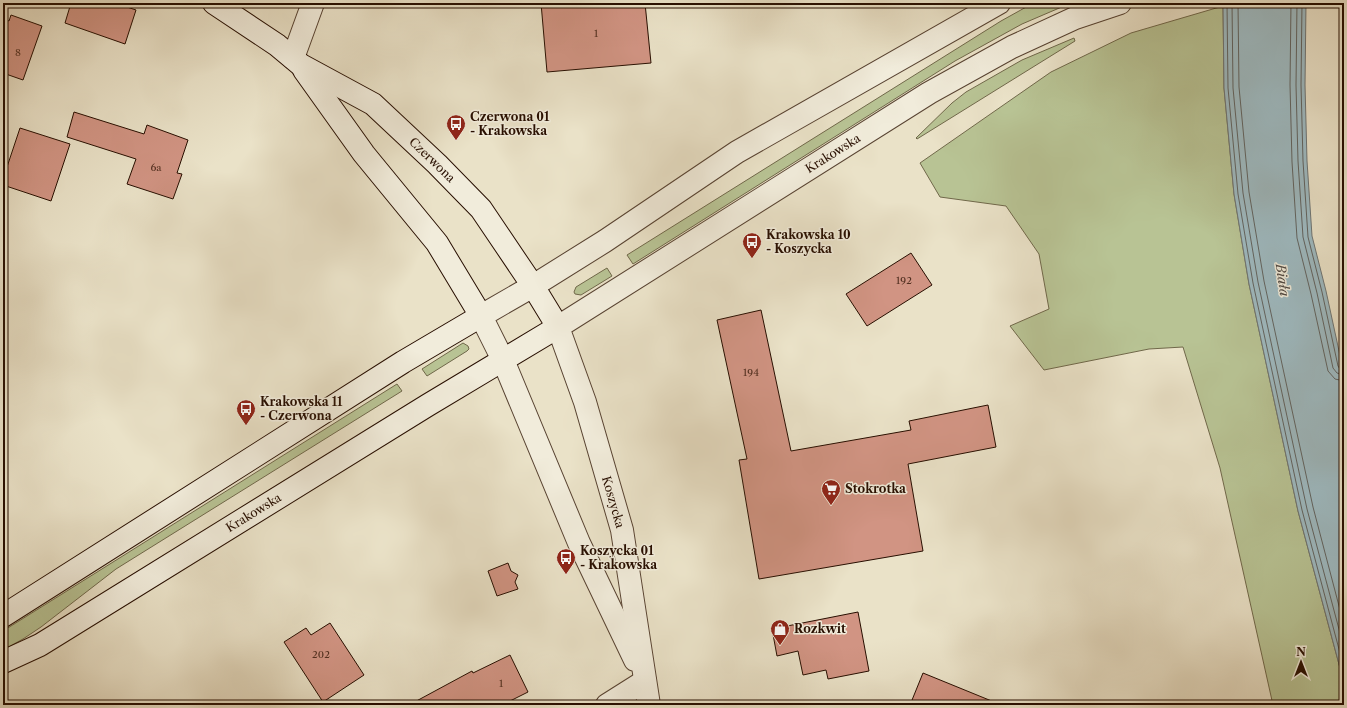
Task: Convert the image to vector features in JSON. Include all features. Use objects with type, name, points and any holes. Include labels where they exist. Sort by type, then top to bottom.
[{"type":"street","name":"Czerwona","points":[[214,3],[277,45],[297,62],[373,104],[482,209],[533,286]]},
{"type":"street","points":[[297,62],[313,3]]},
{"type":"street","points":[[3,616],[397,367],[605,241],[737,152],[999,3]]},
{"type":"street","name":"Krakowska","points":[[3,662],[40,645],[428,405],[558,328],[929,93],[1019,43],[1075,18],[1120,3]]},
{"type":"street","name":"Czerwona","points":[[297,62],[364,154],[437,243],[481,316]]},
{"type":"street","points":[[533,286],[558,328]]},
{"type":"street","points":[[481,316],[503,360]]},
{"type":"street","name":"Koszycka","points":[[558,328],[585,402],[622,530],[649,705]]},
{"type":"street","name":"Koszycka","points":[[503,360],[579,543],[645,681]]},
{"type":"street","points":[[607,705],[645,681]]},
{"type":"green space","points":[[1035,3],[1071,3],[1022,24],[955,61],[633,264],[627,255],[1001,21]]},
{"type":"green space","points":[[1223,6],[1224,88],[1234,194],[1249,284],[1298,511],[1344,683],[1344,705],[1273,705],[1220,468],[1183,347],[1149,349],[1044,370],[1010,326],[1049,309],[1039,254],[1006,206],[940,197],[920,163],[1051,72],[1131,33]]},
{"type":"green space","points":[[1074,38],[1075,41],[917,139],[916,138],[952,103],[966,92],[1022,60]]},
{"type":"green space","points":[[607,268],[612,276],[581,295],[575,294],[574,292],[576,287]]},
{"type":"green space","points":[[463,343],[468,346],[469,349],[467,351],[427,376],[422,369]]},
{"type":"green space","points":[[397,384],[402,391],[116,569],[41,627],[3,650],[3,631]]},
{"type":"water","name":"Biała","points":[[1223,3],[1306,3],[1305,85],[1307,161],[1312,236],[1326,291],[1344,374],[1344,683],[1298,511],[1249,284],[1234,194],[1224,88]]},
{"type":"building","points":[[71,3],[115,3],[136,10],[125,44],[65,23]]},
{"type":"building","points":[[541,3],[645,3],[651,63],[547,72]]},
{"type":"building","points":[[11,15],[42,26],[23,80],[3,73],[3,18],[9,21]]},
{"type":"building","points":[[74,112],[144,134],[147,125],[188,140],[177,173],[182,174],[173,199],[127,184],[136,159],[67,137]]},
{"type":"building","points":[[20,128],[70,144],[51,201],[3,185],[3,179]]},
{"type":"building","points":[[911,253],[932,285],[867,326],[846,294]]},
{"type":"building","name":"Stokrotka","points":[[761,310],[791,451],[911,430],[909,421],[988,405],[996,447],[908,464],[923,551],[759,579],[739,460],[747,459],[717,320]]},
{"type":"building","points":[[508,563],[511,571],[518,575],[515,582],[518,589],[497,596],[488,571]]},
{"type":"building","points":[[858,612],[869,671],[828,679],[826,670],[803,675],[798,651],[777,656],[772,629]]},
{"type":"building","points":[[330,623],[364,675],[323,702],[284,642],[306,628],[311,635]]},
{"type":"building","points":[[510,655],[528,692],[502,705],[409,705],[472,671],[473,673]]},
{"type":"building","points":[[923,673],[999,704],[999,705],[910,705]]},
{"type":"place","name":"Czerwona 01 - Krakowska","points":[[456,141]]},
{"type":"place","name":"Krakowska 10 - Koszycka","points":[[752,259]]},
{"type":"place","name":"Krakowska 11 - Czerwona","points":[[246,426]]},
{"type":"place","name":"Stokrotka","points":[[831,506]]},
{"type":"place","name":"Koszycka 01 - Krakowska","points":[[566,575]]},
{"type":"place","name":"Rozkwit","points":[[780,646]]}]
